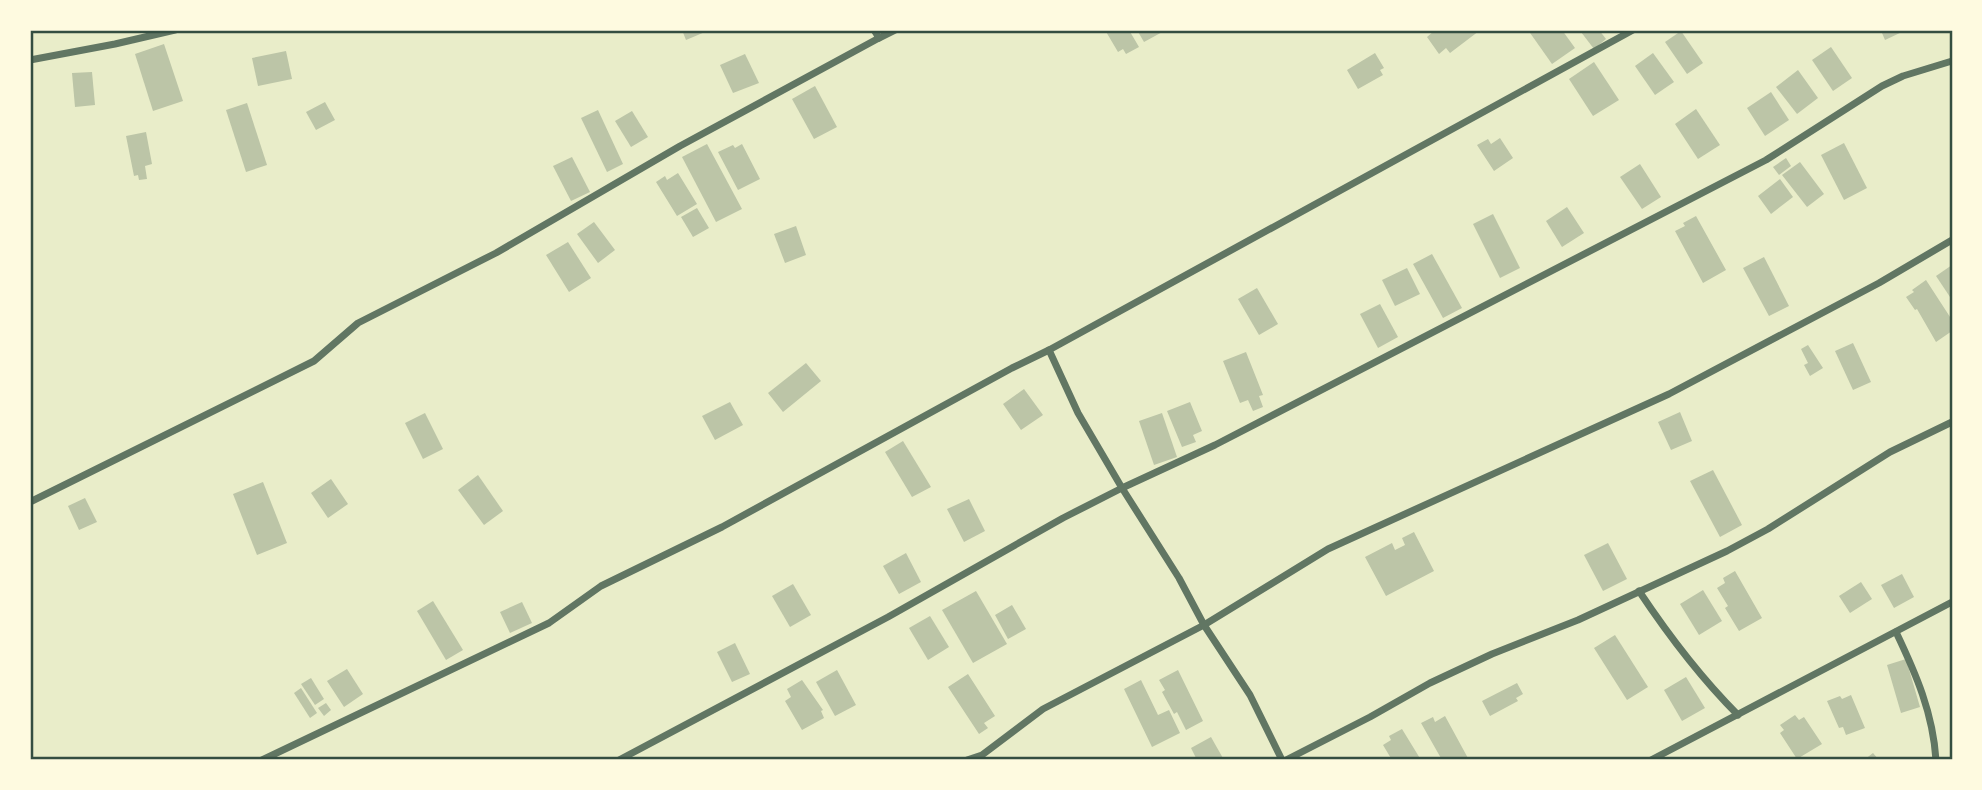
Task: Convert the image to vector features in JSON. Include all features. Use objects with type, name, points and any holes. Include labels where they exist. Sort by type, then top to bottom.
[{"type":"street","points":[[30,60],[175,30]]},
{"type":"street","points":[[874,30],[879,38]]},
{"type":"street","points":[[30,502],[314,361],[358,323],[496,253],[680,146],[895,30]]},
{"type":"street","points":[[262,760],[550,623],[601,586],[722,527],[1012,368],[1049,351],[1633,30]]},
{"type":"street","points":[[619,760],[888,617],[1063,518],[1264,420],[1766,160],[1882,86],[1903,76],[1952,61]]},
{"type":"street","points":[[967,760],[982,755],[1044,709],[1205,625],[1328,549],[1669,394],[1879,283],[1952,240]]},
{"type":"street","points":[[1049,351],[1078,413],[1250,695],[1284,760],[1430,683],[1492,654],[1578,620],[1748,540],[1890,452],[1952,422]]},
{"type":"street","points":[[1639,591],[1695,670],[1738,715]]},
{"type":"street","points":[[1651,760],[1952,602]]},
{"type":"street","points":[[1896,632],[1919,680],[1929,711],[1936,760]]},
{"type":"building","points":[[682,30],[704,30],[705,32],[686,40]]},
{"type":"building","points":[[1105,30],[1129,30],[1139,47],[1126,54],[1123,49],[1118,52]]},
{"type":"building","points":[[1137,30],[1166,30],[1144,42]]},
{"type":"building","points":[[1433,30],[1479,31],[1450,53],[1446,48],[1439,54],[1427,37]]},
{"type":"building","points":[[1528,30],[1562,30],[1575,48],[1552,64]]},
{"type":"building","points":[[1599,30],[1606,39],[1594,49],[1581,32]]},
{"type":"building","points":[[1888,30],[1902,32],[1885,40],[1882,33]]},
{"type":"building","points":[[1681,31],[1703,63],[1687,74],[1665,42]]},
{"type":"building","points":[[164,44],[183,101],[153,111],[135,54]]},
{"type":"building","points":[[1831,47],[1852,78],[1833,91],[1812,60]]},
{"type":"building","points":[[286,51],[292,79],[258,86],[252,58]]},
{"type":"building","points":[[1375,53],[1384,68],[1380,70],[1383,75],[1358,89],[1347,70]]},
{"type":"building","points":[[1653,53],[1674,82],[1655,95],[1635,66]]},
{"type":"building","points":[[745,54],[759,83],[733,93],[720,65]]},
{"type":"building","points":[[1594,62],[1619,100],[1593,116],[1569,79]]},
{"type":"building","points":[[1798,70],[1818,98],[1797,114],[1776,87]]},
{"type":"building","points":[[92,72],[95,105],[75,107],[72,73]]},
{"type":"building","points":[[815,86],[837,127],[814,139],[792,99]]},
{"type":"building","points":[[1771,92],[1789,120],[1765,136],[1747,108]]},
{"type":"building","points":[[325,102],[335,120],[316,130],[306,112]]},
{"type":"building","points":[[247,103],[267,165],[246,172],[226,110]]},
{"type":"building","points":[[1696,109],[1720,145],[1698,159],[1675,124]]},
{"type":"building","points":[[598,110],[623,164],[607,172],[581,118]]},
{"type":"building","points":[[632,111],[648,137],[631,147],[615,121]]},
{"type":"building","points":[[146,132],[152,164],[145,166],[147,179],[139,180],[138,175],[134,176],[126,136]]},
{"type":"building","points":[[1500,138],[1513,158],[1494,171],[1477,145],[1488,139],[1491,144]]},
{"type":"building","points":[[1844,143],[1867,188],[1844,200],[1821,155]]},
{"type":"building","points":[[707,144],[742,209],[716,222],[682,157]]},
{"type":"building","points":[[742,144],[760,179],[738,190],[718,152]]},
{"type":"building","points":[[572,157],[590,192],[571,201],[553,166]]},
{"type":"building","points":[[1786,158],[1791,166],[1779,175],[1773,167]]},
{"type":"building","points":[[1800,162],[1824,194],[1807,207],[1782,175]]},
{"type":"building","points":[[1640,164],[1661,197],[1642,209],[1620,177]]},
{"type":"building","points":[[678,173],[697,204],[677,216],[656,182],[665,176],[667,180]]},
{"type":"building","points":[[1780,179],[1793,197],[1771,214],[1758,196]]},
{"type":"building","points":[[1567,207],[1584,233],[1562,247],[1546,221]]},
{"type":"building","points":[[697,208],[709,228],[693,237],[681,217]]},
{"type":"building","points":[[1493,214],[1520,268],[1500,278],[1473,224]]},
{"type":"building","points":[[1696,216],[1726,270],[1703,283],[1675,231]]},
{"type":"building","points":[[594,222],[615,250],[598,263],[577,234]]},
{"type":"building","points":[[796,226],[806,255],[785,263],[774,234]]},
{"type":"building","points":[[568,242],[591,278],[569,292],[546,255]]},
{"type":"building","points":[[1432,254],[1462,308],[1443,318],[1413,264]]},
{"type":"building","points":[[1764,257],[1789,306],[1769,316],[1743,268]]},
{"type":"building","points":[[1952,265],[1952,300],[1936,276]]},
{"type":"building","points":[[1407,268],[1420,294],[1395,306],[1382,280]]},
{"type":"building","points":[[1926,280],[1952,320],[1952,331],[1936,342],[1917,309],[1915,310],[1906,297]]},
{"type":"building","points":[[1257,288],[1278,324],[1259,335],[1238,299]]},
{"type":"building","points":[[1380,304],[1398,337],[1378,348],[1360,314]]},
{"type":"building","points":[[1853,343],[1871,382],[1853,390],[1835,351]]},
{"type":"building","points":[[1808,345],[1823,368],[1810,376],[1804,365],[1808,363],[1801,349]]},
{"type":"building","points":[[1246,352],[1263,395],[1259,396],[1263,407],[1253,411],[1248,400],[1240,403],[1223,361]]},
{"type":"building","points":[[806,363],[821,381],[783,412],[768,393]]},
{"type":"building","points":[[1024,389],[1043,415],[1021,430],[1003,404]]},
{"type":"building","points":[[730,402],[743,425],[715,440],[702,416]]},
{"type":"building","points":[[1190,402],[1202,431],[1193,435],[1196,442],[1182,447],[1167,411]]},
{"type":"building","points":[[1680,412],[1692,441],[1671,450],[1658,422]]},
{"type":"building","points":[[425,413],[443,449],[423,459],[405,423]]},
{"type":"building","points":[[1162,413],[1177,457],[1154,465],[1139,421]]},
{"type":"building","points":[[903,441],[931,487],[912,497],[885,452]]},
{"type":"building","points":[[1713,470],[1742,525],[1720,537],[1690,481]]},
{"type":"building","points":[[478,475],[503,511],[484,525],[458,490]]},
{"type":"building","points":[[331,479],[348,504],[328,518],[311,493]]},
{"type":"building","points":[[263,482],[287,543],[257,555],[233,494]]},
{"type":"building","points":[[85,498],[97,522],[79,530],[68,506]]},
{"type":"building","points":[[969,499],[985,531],[964,542],[947,509]]},
{"type":"building","points":[[1414,532],[1434,571],[1386,596],[1365,557],[1392,543],[1395,550],[1405,545],[1402,538]]},
{"type":"building","points":[[1608,543],[1627,579],[1603,591],[1584,555]]},
{"type":"building","points":[[906,553],[921,582],[899,594],[883,566]]},
{"type":"building","points":[[1735,571],[1762,618],[1739,631],[1717,588],[1725,583],[1723,578]]},
{"type":"building","points":[[1902,574],[1914,597],[1894,608],[1881,585]]},
{"type":"building","points":[[1861,582],[1872,599],[1850,613],[1839,596]]},
{"type":"building","points":[[793,584],[811,615],[790,627],[772,596]]},
{"type":"building","points":[[1703,590],[1722,621],[1699,635],[1680,604]]},
{"type":"building","points":[[976,591],[1007,644],[973,663],[942,610]]},
{"type":"building","points":[[433,601],[463,650],[446,660],[417,611]]},
{"type":"building","points":[[522,602],[532,623],[510,633],[500,612]]},
{"type":"building","points":[[1012,605],[1026,629],[1008,639],[995,615]]},
{"type":"building","points":[[930,616],[949,647],[928,660],[909,628]]},
{"type":"building","points":[[1615,635],[1648,687],[1627,700],[1594,648]]},
{"type":"building","points":[[735,643],[750,674],[732,682],[717,652]]},
{"type":"building","points":[[1906,659],[1920,707],[1901,713],[1887,665]]},
{"type":"building","points":[[347,669],[363,694],[344,707],[327,681]]},
{"type":"building","points":[[837,670],[856,705],[835,716],[816,682]]},
{"type":"building","points":[[1178,670],[1203,721],[1186,730],[1162,692],[1165,690],[1159,680]]},
{"type":"building","points":[[968,674],[995,716],[984,723],[988,728],[979,734],[948,687]]},
{"type":"building","points":[[1686,677],[1705,708],[1682,721],[1664,690]]},
{"type":"building","points":[[311,678],[324,699],[315,705],[301,684]]},
{"type":"building","points":[[802,680],[823,710],[821,711],[824,718],[802,730],[785,701],[791,697],[787,689]]},
{"type":"building","points":[[1141,680],[1158,715],[1169,710],[1180,733],[1152,747],[1124,689]]},
{"type":"building","points":[[1517,683],[1523,694],[1516,698],[1518,701],[1490,716],[1482,701]]},
{"type":"building","points":[[301,688],[317,713],[310,718],[294,693]]},
{"type":"building","points":[[1851,695],[1865,728],[1846,735],[1843,727],[1839,728],[1827,701]]},
{"type":"building","points":[[326,703],[331,710],[324,716],[318,708]]},
{"type":"building","points":[[1795,715],[1799,720],[1804,717],[1822,744],[1797,759],[1780,733],[1784,730],[1780,725]]},
{"type":"building","points":[[1445,716],[1469,760],[1442,760],[1421,723],[1433,717],[1435,722]]},
{"type":"building","points":[[1402,729],[1421,760],[1392,760],[1383,745],[1391,740],[1389,736]]},
{"type":"building","points":[[1211,737],[1224,760],[1197,760],[1191,748]]},
{"type":"building","points":[[1873,753],[1879,760],[1864,760]]}]
